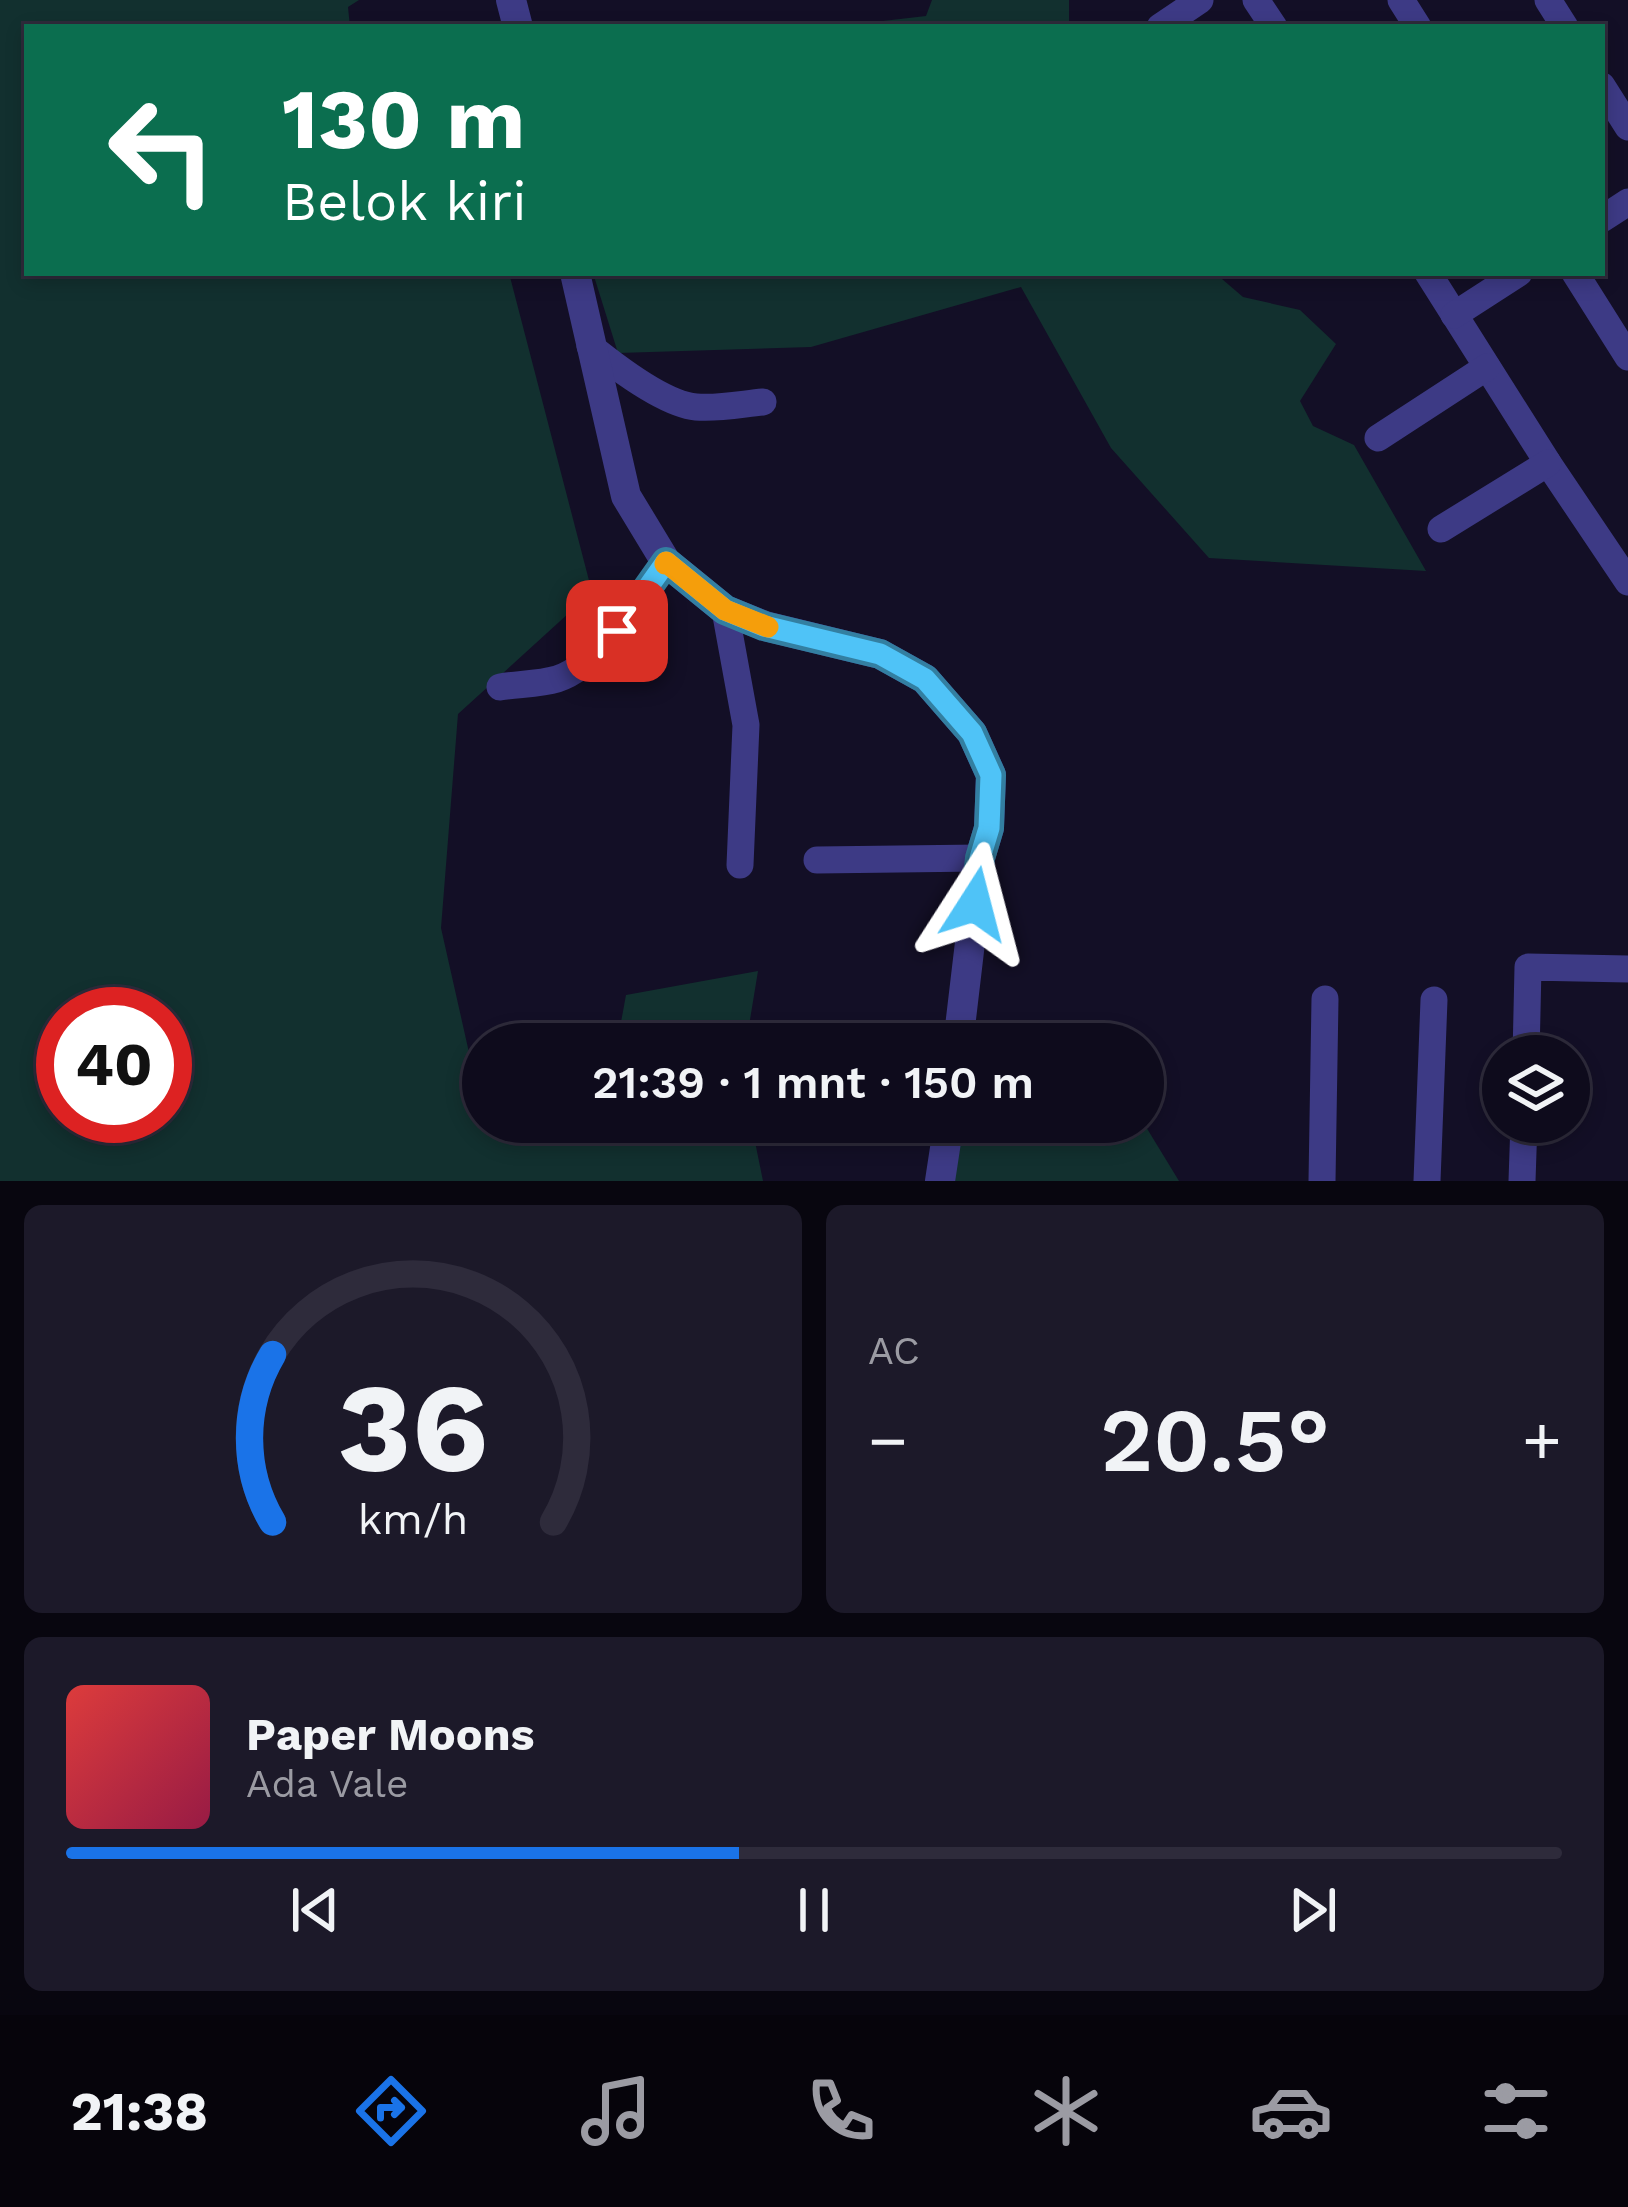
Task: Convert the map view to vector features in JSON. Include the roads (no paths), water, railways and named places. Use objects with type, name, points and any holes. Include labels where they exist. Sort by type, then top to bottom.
[{"type":"street","points":[[1164,24],[1200,0]]},
{"type":"street","points":[[1605,91],[1628,127]]},
{"type":"street","points":[[576,276],[626,496],[666,562],[725,610],[764,626],[880,654],[925,679],[972,733],[991,775],[989,828],[980,858],[960,1023]]},
{"type":"street","points":[[1430,276],[1628,582]]},
{"type":"street","points":[[1454,315],[1514,276]]},
{"type":"street","points":[[1577,276],[1628,357]]},
{"type":"street","points":[[590,346],[678,404],[700,408],[763,402]]},
{"type":"street","points":[[1378,438],[1486,367]]},
{"type":"street","points":[[1441,529],[1548,463]]},
{"type":"street","points":[[500,687],[559,679],[580,668],[617,631],[666,562]]},
{"type":"street","points":[[725,610],[746,725],[740,865]]},
{"type":"street","points":[[817,860],[980,858]]},
{"type":"street","points":[[1526,1035],[1528,967],[1628,969]]},
{"type":"street","points":[[1322,1181],[1325,999]]},
{"type":"street","points":[[1426,1181],[1434,1000]]},
{"type":"street","points":[[940,1181],[946,1143]]},
{"type":"street","points":[[1522,1181],[1523,1143]]}]
